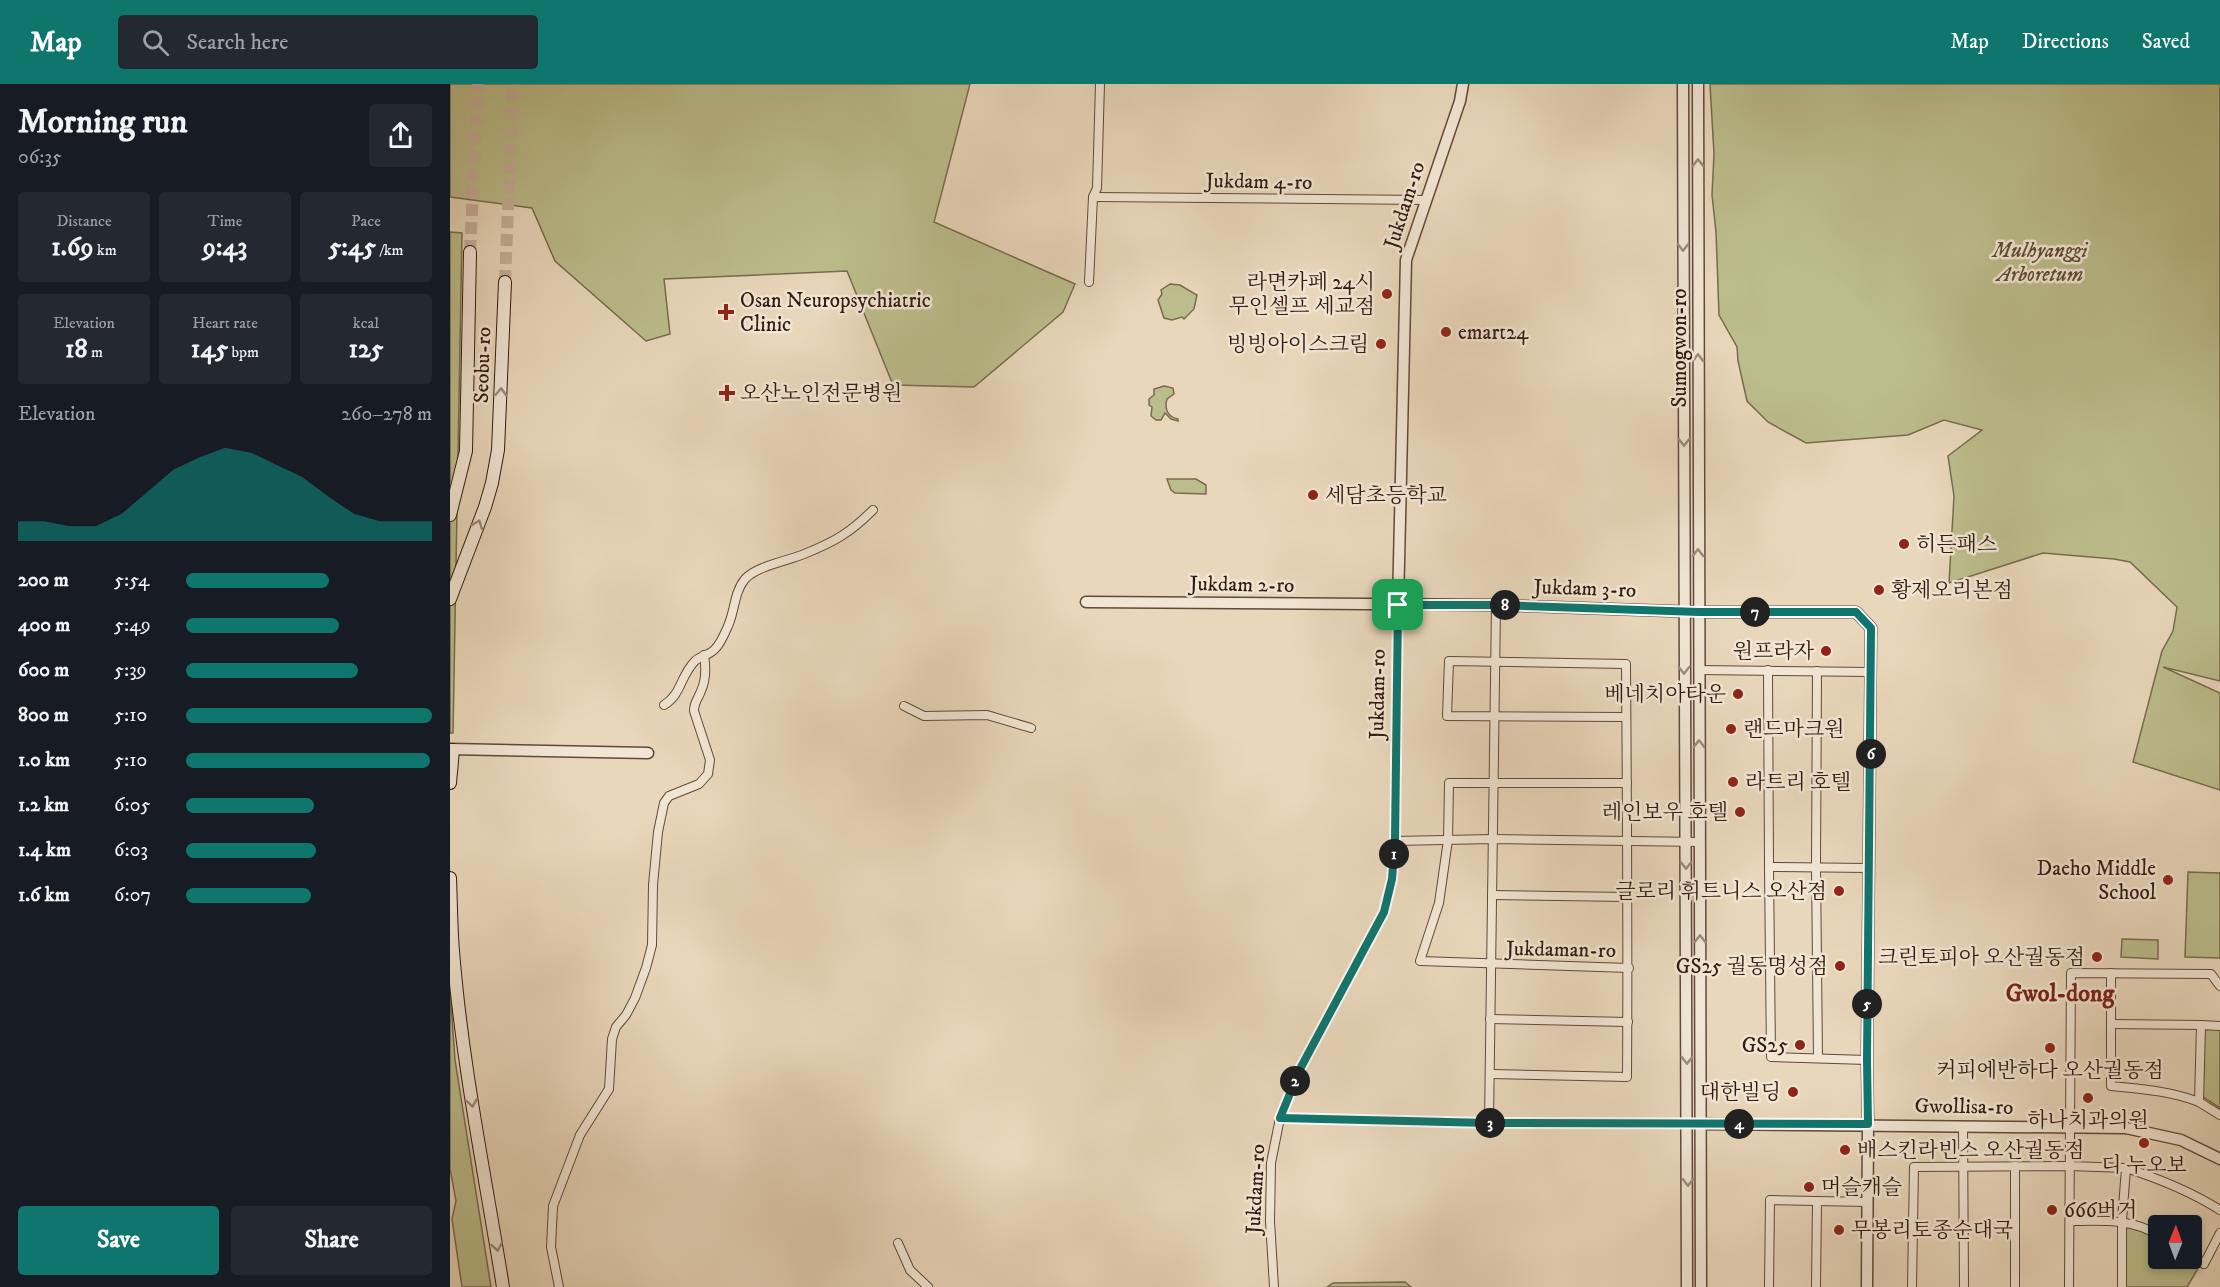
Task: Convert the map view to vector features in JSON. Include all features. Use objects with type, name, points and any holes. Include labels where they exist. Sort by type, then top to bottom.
[{"type":"main road","name":"Seobu-ro","points":[[450,515],[466,451],[470,252]]},
{"type":"main road","name":"Seobu-ro","points":[[450,599],[485,507],[498,450],[505,282]]},
{"type":"main road","points":[[450,783],[452,749]]},
{"type":"main road","points":[[450,878],[453,950],[466,1062],[480,1161],[503,1287]]},
{"type":"street","points":[[1089,282],[1100,84]]},
{"type":"street","name":"Jukdam-ro","points":[[1274,1287],[1270,1221],[1271,1163],[1280,1118],[1300,1069],[1384,912],[1392,879],[1395,841],[1406,260],[1460,101],[1463,84]]},
{"type":"street","name":"Sumogwon-ro","points":[[1683,84],[1687,1287]]},
{"type":"street","name":"Sumogwon-ro","points":[[1698,84],[1701,1287]]},
{"type":"street","name":"Jukdam 4-ro","points":[[1093,197],[1426,201]]},
{"type":"street","points":[[664,705],[675,699],[681,682],[695,660],[715,649],[729,624],[738,589],[753,572],[803,555],[834,541],[854,529],[873,510]]},
{"type":"street","name":"Jukdam 2-ro","points":[[1086,602],[1398,605]]},
{"type":"street","name":"Jukdam 3-ro","points":[[1398,605],[1496,605],[1699,612],[1856,612],[1871,628],[1867,1287]]},
{"type":"street","name":"Jukdaman-ro","points":[[1489,1123],[1496,605]]},
{"type":"street","points":[[559,1287],[551,1247],[553,1206],[580,1135],[609,1089],[612,1039],[616,1027],[635,999],[646,968],[652,945],[653,885],[658,832],[664,803],[669,796],[699,784],[708,774],[710,760],[694,711],[694,704],[702,691],[705,678],[704,655]]},
{"type":"street","name":"Jukdaman-ro","points":[[1490,1074],[1627,1077],[1629,968],[1626,897],[1628,840],[1626,664],[1449,661],[1447,716],[1626,717]]},
{"type":"street","points":[[1699,670],[1872,672]]},
{"type":"street","points":[[1768,670],[1771,1057],[1867,1060]]},
{"type":"street","points":[[1817,671],[1818,1058]]},
{"type":"street","points":[[904,706],[924,716],[987,715],[1031,728]]},
{"type":"street","points":[[452,749],[648,753]]},
{"type":"street","name":"Jukdaman-ro","points":[[1627,783],[1449,783],[1448,840],[1439,903],[1420,961],[1629,968]]},
{"type":"street","points":[[1395,841],[1493,839],[1700,842]]},
{"type":"street","points":[[1769,867],[1869,868]]},
{"type":"street","points":[[1492,895],[1626,897]]},
{"type":"street","points":[[2069,1287],[2071,973],[2211,974],[2220,986]]},
{"type":"street","points":[[2111,973],[2111,1086],[2158,1090],[2180,1095],[2199,1102],[2220,1115]]},
{"type":"street","points":[[1490,1019],[1628,1022]]},
{"type":"street","points":[[2111,1024],[2220,1026]]},
{"type":"street","points":[[2199,1102],[2201,1025]]},
{"type":"street","points":[[1280,1118],[1489,1123],[1701,1124]]},
{"type":"street","name":"Gwollisa-ro","points":[[1701,1124],[2126,1128],[2181,1140],[2220,1159]]},
{"type":"street","points":[[1963,1126],[1964,1287]]},
{"type":"street","points":[[2015,1166],[2015,1287]]},
{"type":"street","points":[[1912,1287],[1914,1167],[2120,1166],[2164,1180],[2220,1210]]},
{"type":"street","points":[[2121,1287],[2126,1168]]},
{"type":"street","points":[[1769,1287],[1770,1200],[1867,1202]]},
{"type":"street","points":[[1816,1287],[1817,1201]]},
{"type":"street","points":[[2070,1221],[2122,1221],[2148,1229]]},
{"type":"street","points":[[2202,1262],[2204,1263],[2220,1233]]},
{"type":"street","points":[[898,1244],[910,1270],[928,1287]]},
{"type":"green space","points":[[450,84],[970,84],[934,222],[1075,284],[1063,312],[974,387],[893,385],[847,271],[664,279],[670,334],[646,341],[555,261],[532,208],[450,197]]},
{"type":"green space","name":"Mulhyanggi Arboretum","points":[[1710,84],[2220,84],[2220,681],[2163,667],[2220,693],[2220,790],[2133,762],[2162,651],[2173,631],[2177,607],[2130,562],[2043,553],[1949,583],[1954,496],[1948,456],[1982,430],[1944,420],[1908,435],[1806,443],[1768,422],[1747,401],[1737,347],[1719,315],[1716,232],[1712,195],[1714,154]]},
{"type":"green space","points":[[450,232],[462,233],[453,733],[450,733]]},
{"type":"green space","points":[[1170,284],[1180,285],[1197,295],[1194,309],[1184,319],[1182,317],[1172,320],[1164,318],[1158,300],[1162,294],[1161,290]]},
{"type":"green space","points":[[1164,386],[1173,388],[1174,394],[1167,399],[1166,406],[1169,414],[1178,421],[1171,419],[1165,413],[1161,420],[1156,420],[1151,416],[1152,407],[1149,405],[1149,399],[1154,395],[1154,389]]},
{"type":"green space","points":[[1167,479],[1196,479],[1206,485],[1206,494],[1175,493],[1171,490]]},
{"type":"green space","points":[[2188,872],[2220,873],[2220,958],[2185,957]]},
{"type":"green space","points":[[2122,939],[2158,940],[2158,959],[2121,957]]},
{"type":"green space","points":[[450,990],[455,1060],[491,1287],[462,1287],[452,1219],[456,1201],[450,1169]]},
{"type":"green space","points":[[2220,1028],[2220,1108],[2203,1097],[2204,1030]]},
{"type":"green space","points":[[2127,1225],[2148,1234],[2148,1269],[2198,1269],[2187,1287],[2124,1287],[2125,1227]]},
{"type":"green space","points":[[1405,1282],[1411,1287],[1327,1287],[1333,1283]]},
{"type":"tunnel","points":[[470,252],[478,84]]},
{"type":"tunnel","points":[[505,282],[513,84]]},
{"type":"place","name":"라면카페 24시 무인셀프 세교점","points":[[1387,294]]},
{"type":"place","name":"Osan Neuropsychiatric Clinic","points":[[726,312]]},
{"type":"place","name":"emart24","points":[[1446,332]]},
{"type":"place","name":"빙빙아이스크림","points":[[1381,344]]},
{"type":"place","name":"오산노인전문병원","points":[[727,393]]},
{"type":"place","name":"세담초등학교","points":[[1313,495]]},
{"type":"place","name":"히든패스","points":[[1904,544]]},
{"type":"place","name":"황제오리본점","points":[[1879,590]]},
{"type":"place","name":"원프라자","points":[[1826,651]]},
{"type":"place","name":"베네치아타운","points":[[1738,694]]},
{"type":"place","name":"랜드마크원","points":[[1731,729]]},
{"type":"place","name":"라트리 호텔","points":[[1733,782]]},
{"type":"place","name":"레인보우 호텔","points":[[1740,812]]},
{"type":"place","name":"Daeho Middle School","points":[[2168,880]]},
{"type":"place","name":"글로리 휘트니스 오산점","points":[[1839,891]]},
{"type":"place","name":"크린토피아 오산궐동점","points":[[2097,957]]},
{"type":"place","name":"GS25 궐동명성점","points":[[1840,966]]},
{"type":"place","name":"GS25","points":[[1800,1045]]},
{"type":"place","name":"커피에반하다 오산궐동점","points":[[2050,1048]]},
{"type":"place","name":"대한빌딩","points":[[1793,1092]]},
{"type":"place","name":"하나치과의원","points":[[2088,1098]]},
{"type":"place","name":"디 누오보","points":[[2144,1143]]},
{"type":"place","name":"배스킨라빈스 오산궐동점","points":[[1845,1150]]},
{"type":"place","name":"머슬캐슬","points":[[1809,1187]]},
{"type":"place","name":"666버거","points":[[2052,1210]]},
{"type":"place","name":"무봉리토종순대국","points":[[1839,1230]]},
{"type":"district","name":"Gwol-dong","points":[[2060,993]]},
{"type":"route","points":[[1398,605],[1496,605],[1699,612],[1856,612],[1871,628],[1868,1124],[1489,1123],[1280,1118],[1300,1069],[1384,912],[1392,879],[1395,841],[1398,605]]}]
